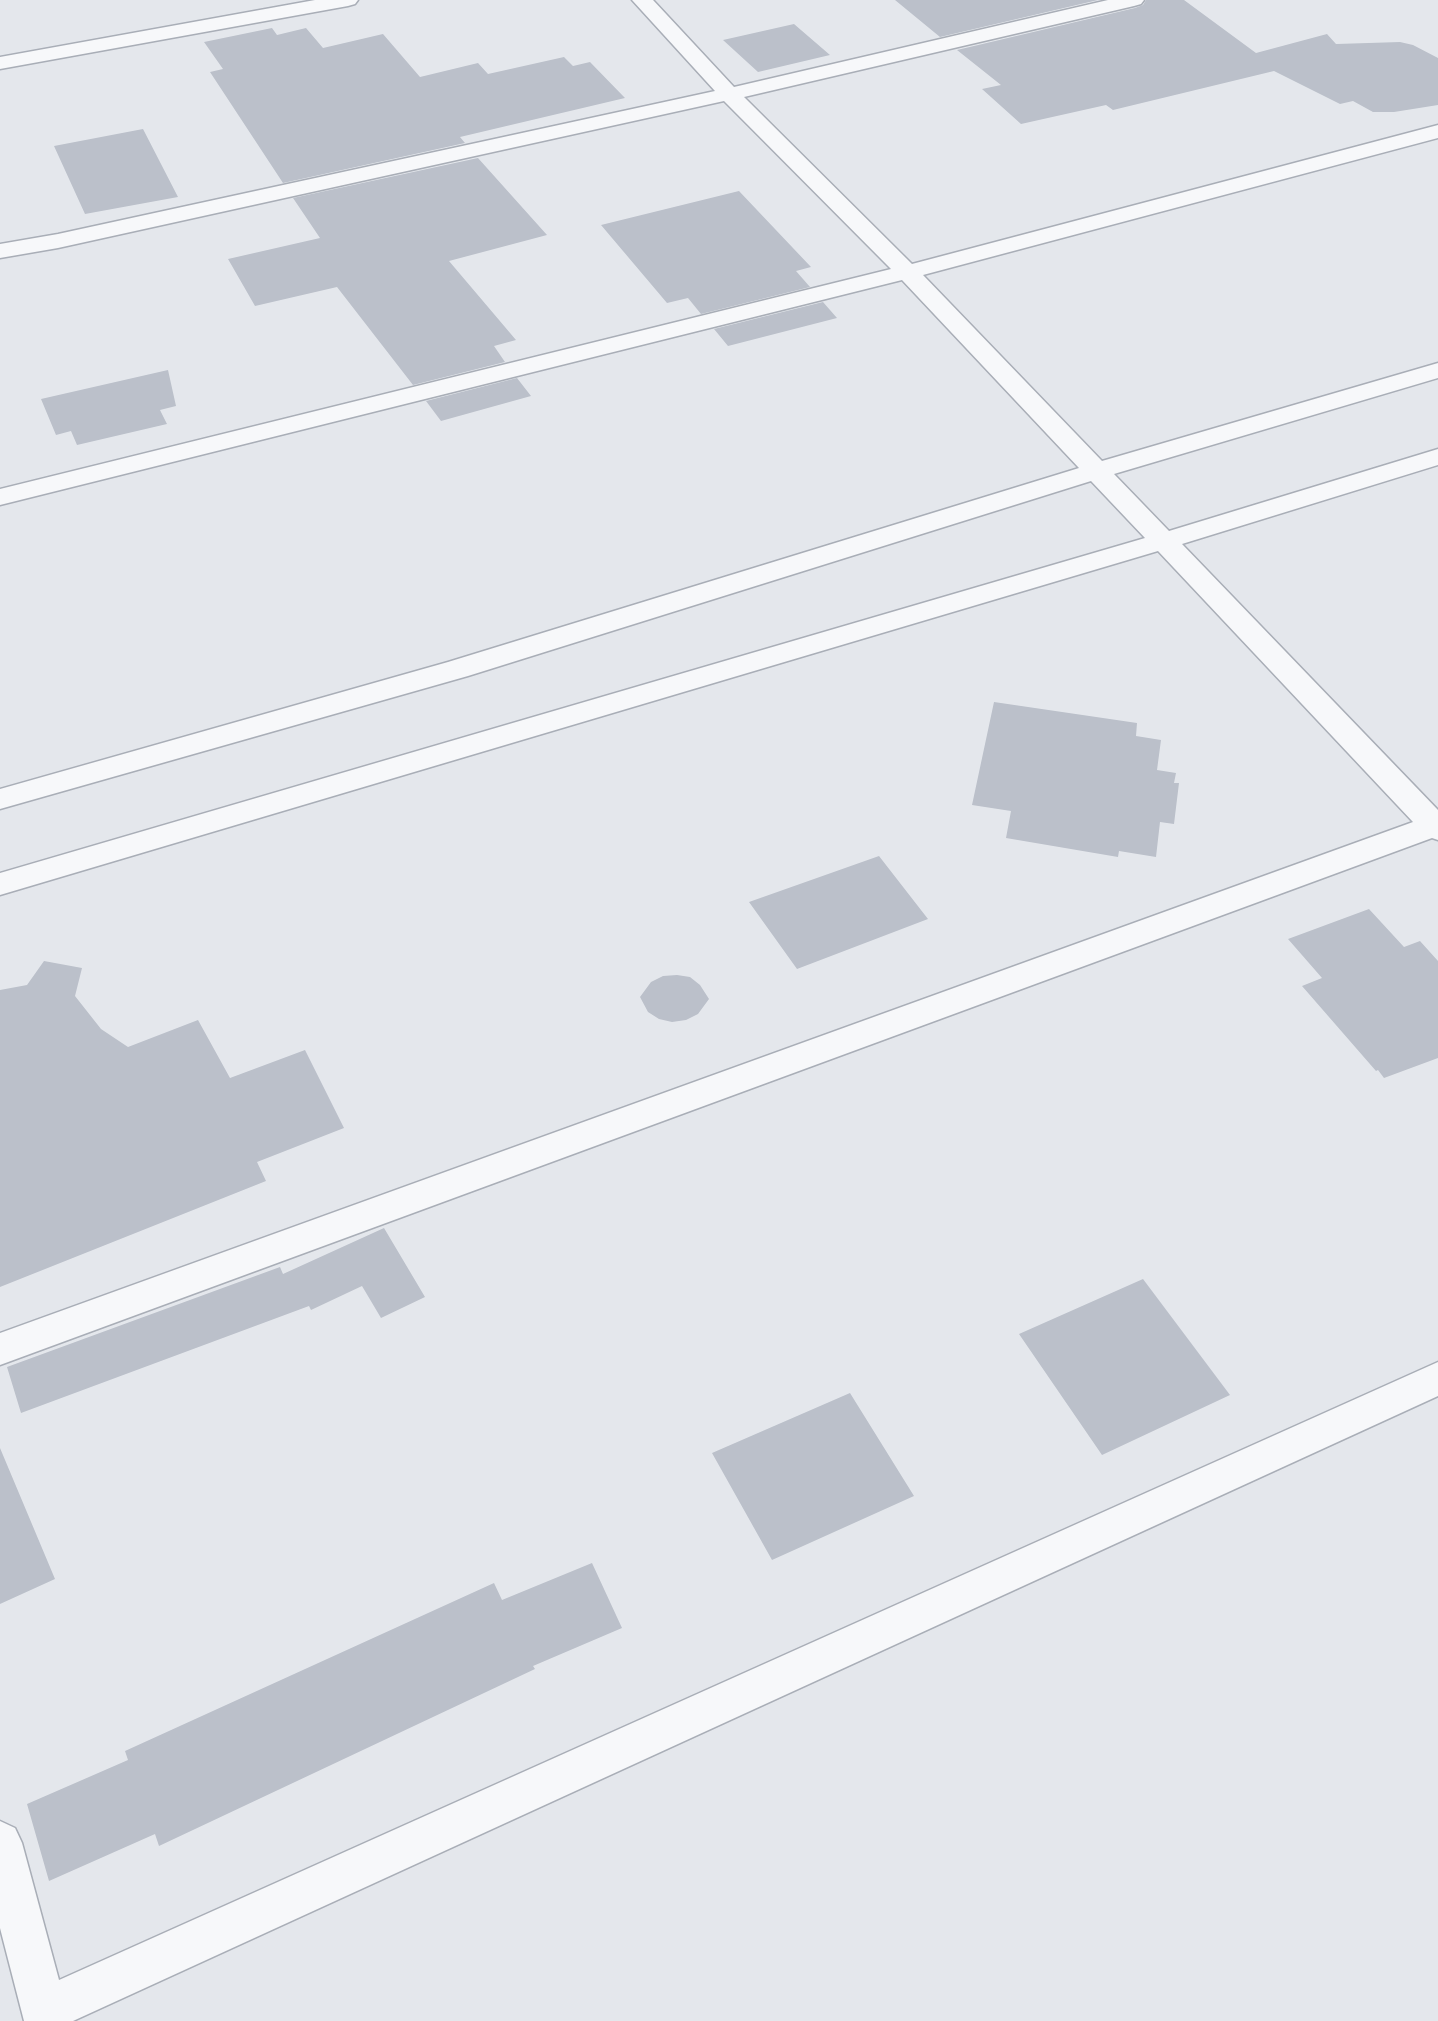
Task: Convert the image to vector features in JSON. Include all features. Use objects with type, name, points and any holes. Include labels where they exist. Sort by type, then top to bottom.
[{"type":"street","points":[[0,63],[348,0]]},
{"type":"street","points":[[0,1348],[1437,826],[907,272],[729,94],[642,0]]},
{"type":"street","points":[[0,251],[81,236],[729,94],[1134,0]]},
{"type":"street","points":[[0,497],[907,272],[1438,131]]},
{"type":"street","points":[[0,799],[458,669],[1096,471],[1438,370]]},
{"type":"street","points":[[0,885],[1438,458]]},
{"type":"street","points":[[0,1843],[46,2016],[1438,1378]]},
{"type":"building","points":[[895,0],[1098,0],[940,37]]},
{"type":"building","points":[[1146,0],[1184,0],[1256,53],[1327,34],[1336,44],[1400,42],[1413,45],[1438,58],[1438,105],[1394,112],[1373,112],[1353,101],[1340,104],[1274,71],[1113,110],[1106,105],[1021,124],[982,89],[1001,85],[957,50],[1135,8],[1143,5]]},
{"type":"building","points":[[794,24],[830,55],[758,72],[723,40]]},
{"type":"building","points":[[272,28],[277,35],[306,28],[323,48],[383,34],[420,77],[478,63],[488,74],[564,57],[573,66],[590,62],[625,98],[460,137],[465,143],[283,183],[210,72],[223,69],[204,42]]},
{"type":"building","points":[[143,129],[178,197],[85,214],[54,146]]},
{"type":"building","points":[[478,158],[547,235],[449,261],[516,340],[494,346],[505,362],[413,385],[337,287],[255,306],[228,259],[320,238],[293,198]]},
{"type":"building","points":[[739,191],[811,267],[796,271],[810,287],[701,314],[688,298],[667,303],[601,225]]},
{"type":"building","points":[[823,302],[837,318],[728,346],[714,329]]},
{"type":"building","points":[[168,370],[176,406],[160,410],[167,424],[77,445],[71,431],[56,435],[41,399]]},
{"type":"building","points":[[517,378],[531,396],[441,421],[426,401]]},
{"type":"building","points":[[994,702],[1137,723],[1136,736],[1161,740],[1157,770],[1176,773],[1174,783],[1179,783],[1174,824],[1160,822],[1156,857],[1119,851],[1118,857],[1006,838],[1011,811],[972,805]]},
{"type":"building","points":[[879,856],[928,919],[797,969],[749,902]]},
{"type":"building","points":[[1369,909],[1404,947],[1420,941],[1438,961],[1438,1058],[1384,1078],[1302,986],[1322,978],[1288,939]]},
{"type":"building","points":[[44,961],[82,968],[75,996],[101,1029],[128,1047],[198,1020],[230,1078],[305,1050],[344,1128],[257,1162],[266,1181],[0,1287],[0,990],[27,985]]},
{"type":"building","points":[[663,976],[690,977],[700,985],[709,999],[698,1014],[686,1020],[672,1022],[659,1019],[648,1012],[640,997],[651,982]]},
{"type":"building","points":[[384,1228],[425,1297],[381,1318],[362,1286],[311,1310],[309,1306],[21,1413],[7,1367],[280,1267],[283,1274]]},
{"type":"building","points":[[1143,1279],[1230,1395],[1102,1455],[1019,1334]]},
{"type":"building","points":[[850,1393],[914,1496],[772,1560],[712,1453]]},
{"type":"building","points":[[0,1448],[55,1579],[0,1604]]},
{"type":"building","points":[[592,1563],[622,1628],[533,1666],[535,1669],[159,1846],[155,1834],[49,1881],[27,1804],[128,1760],[125,1751],[494,1583],[502,1600]]}]
